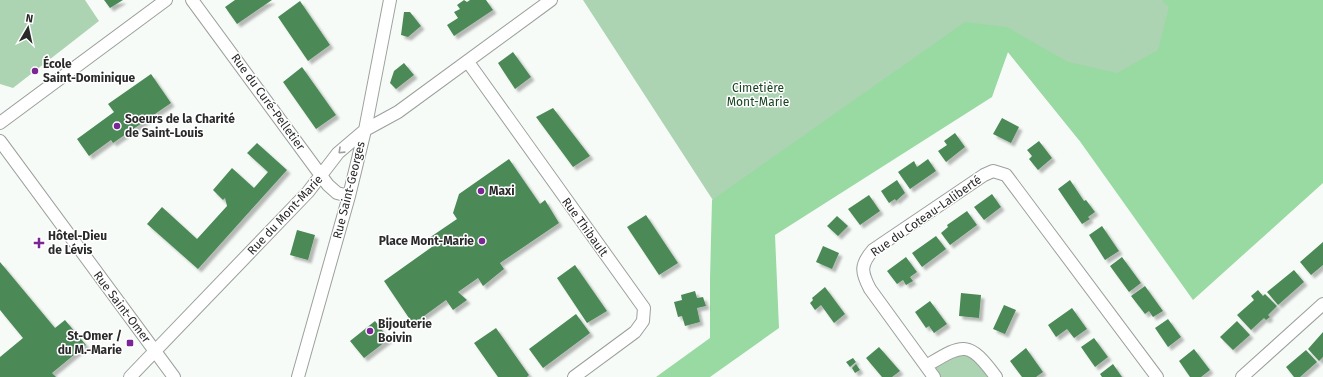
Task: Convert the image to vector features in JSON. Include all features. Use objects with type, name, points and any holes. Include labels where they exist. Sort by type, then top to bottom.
[{"type":"street","points":[[0,123],[166,0]]},
{"type":"street","name":"Rue du Curé-Pelletier","points":[[192,0],[328,185],[337,193],[349,196]]},
{"type":"street","name":"Rue Saint-Georges","points":[[298,377],[349,196],[365,130],[390,0]]},
{"type":"street","name":"Rue du Mont-Marie","points":[[130,377],[308,192],[322,176],[338,153],[365,130],[398,112],[551,0]]},
{"type":"street","name":"Rue Thibault","points":[[468,62],[644,308],[643,322],[635,332],[574,377]]},
{"type":"street","name":"Rue Saint-Omer","points":[[0,141],[174,377]]},
{"type":"street","name":"Rue du Coteau-Laliberté","points":[[934,377],[870,289],[863,278],[862,269],[867,257],[873,250],[984,175],[993,171],[1006,175],[1157,377]]},
{"type":"street","points":[[1242,377],[1323,304]]},
{"type":"street","points":[[926,366],[957,348],[968,348],[980,356],[996,377]]},
{"type":"green space","points":[[0,0],[85,0],[99,21],[13,88],[0,84]]},
{"type":"green space","name":"Cimetière Mont-Marie","points":[[583,0],[1253,0],[1079,140],[1008,52],[729,225]]},
{"type":"green space","points":[[1162,0],[1323,0],[1323,183],[1193,300],[1079,140],[1008,52],[992,97],[775,235],[779,328],[710,377],[656,377],[710,338],[712,200],[965,22],[1007,27],[1068,62],[1117,73],[1158,50],[1169,7]]},
{"type":"green space","points":[[968,348],[996,377],[934,377],[926,366]]},
{"type":"building","points":[[104,0],[123,0],[110,8]]},
{"type":"building","points":[[235,0],[272,0],[237,24],[225,7]]},
{"type":"building","points":[[464,0],[467,2],[470,0],[486,0],[493,10],[454,36],[447,25],[458,18],[454,12],[460,9],[457,5]]},
{"type":"building","points":[[300,1],[330,45],[308,61],[278,17]]},
{"type":"building","points":[[404,12],[410,12],[421,26],[408,37],[401,35]]},
{"type":"building","points":[[513,52],[531,77],[515,89],[498,63]]},
{"type":"building","points":[[404,63],[414,75],[396,89],[390,83],[394,71]]},
{"type":"building","points":[[302,67],[336,115],[316,129],[283,82]]},
{"type":"building","name":"Soeurs de la Charité de Saint-Louis","points":[[151,74],[171,103],[113,143],[111,140],[89,156],[77,139],[114,112],[108,104]]},
{"type":"building","points":[[553,108],[590,156],[573,167],[536,117]]},
{"type":"building","points":[[1002,118],[1019,127],[1011,143],[993,134]]},
{"type":"building","points":[[955,133],[965,147],[946,162],[938,151],[947,145],[944,141]]},
{"type":"building","points":[[1039,141],[1052,158],[1038,170],[1029,159],[1032,156],[1027,150]]},
{"type":"building","points":[[257,143],[287,170],[198,269],[147,224],[162,207],[197,239],[227,206],[225,198],[223,200],[213,190],[232,168],[254,188],[268,172],[247,153]]},
{"type":"building","name":"Place Mont-Marie","points":[[509,159],[540,204],[545,200],[559,223],[500,263],[504,269],[483,286],[478,278],[458,292],[467,300],[453,310],[446,300],[413,324],[384,281],[436,244],[429,238],[457,219],[453,213],[459,194]]},
{"type":"building","points":[[928,159],[936,171],[910,189],[898,172],[914,161],[917,167]]},
{"type":"building","points":[[897,180],[905,193],[896,201],[895,199],[889,203],[881,191]]},
{"type":"building","points":[[1070,180],[1084,201],[1086,200],[1095,212],[1088,217],[1090,219],[1082,224],[1058,189]]},
{"type":"building","points":[[992,194],[1001,207],[984,220],[974,207]]},
{"type":"building","points":[[869,195],[880,211],[860,225],[848,209]]},
{"type":"building","points":[[967,211],[977,225],[950,245],[941,233],[948,227],[947,225]]},
{"type":"building","points":[[646,215],[678,263],[659,275],[627,227]]},
{"type":"building","points":[[837,216],[848,226],[838,236],[827,226]]},
{"type":"building","points":[[1102,226],[1119,251],[1105,260],[1089,235]]},
{"type":"building","points":[[297,230],[315,235],[308,260],[290,255]]},
{"type":"building","points":[[936,236],[946,249],[922,267],[912,253]]},
{"type":"building","points":[[1323,242],[1323,265],[1311,275],[1300,262]]},
{"type":"building","points":[[823,246],[839,253],[832,269],[816,262]]},
{"type":"building","points":[[906,257],[917,272],[910,277],[913,281],[906,285],[903,280],[897,284],[887,271]]},
{"type":"building","points":[[1122,257],[1141,283],[1129,292],[1110,266]]},
{"type":"building","points":[[0,262],[55,328],[65,320],[86,345],[52,373],[56,377],[0,377],[0,357],[23,338],[0,310]]},
{"type":"building","points":[[575,265],[607,311],[587,323],[557,278]]},
{"type":"building","points":[[1294,270],[1304,282],[1278,305],[1267,292]]},
{"type":"building","points":[[1145,286],[1163,311],[1153,317],[1149,311],[1145,314],[1131,296]]},
{"type":"building","points":[[825,287],[845,314],[834,323],[821,305],[815,310],[810,303],[813,300],[812,298]]},
{"type":"building","points":[[1258,290],[1263,296],[1265,294],[1277,306],[1268,315],[1270,317],[1266,320],[1264,318],[1251,330],[1237,315],[1254,300],[1251,296]]},
{"type":"building","points":[[695,291],[697,298],[703,297],[706,306],[697,308],[700,322],[685,326],[682,316],[678,317],[674,302],[682,300],[681,295]]},
{"type":"building","points":[[961,293],[981,295],[979,318],[959,316]]},
{"type":"building","points":[[930,301],[947,324],[934,333],[929,326],[926,328],[915,312]]},
{"type":"building","points":[[1004,305],[1016,310],[1005,334],[993,329]]},
{"type":"building","points":[[1072,308],[1087,329],[1074,338],[1067,329],[1056,337],[1048,325]]},
{"type":"building","points":[[576,314],[590,333],[543,368],[529,349]]},
{"type":"building","points":[[1168,319],[1181,337],[1168,347],[1155,328]]},
{"type":"building","points":[[375,321],[389,339],[364,358],[350,341]]},
{"type":"building","points":[[1237,321],[1250,335],[1233,350],[1220,337]]},
{"type":"building","points":[[496,328],[529,375],[527,377],[498,377],[474,343]]},
{"type":"building","points":[[1323,332],[1323,357],[1319,361],[1308,349]]},
{"type":"building","points":[[1094,338],[1108,357],[1095,367],[1081,347]]},
{"type":"building","points":[[879,347],[900,371],[892,377],[882,377],[866,358]]},
{"type":"building","points":[[1026,348],[1043,372],[1036,377],[1022,377],[1010,361]]},
{"type":"building","points":[[1194,349],[1210,370],[1201,377],[1190,377],[1179,361]]},
{"type":"building","points":[[1306,350],[1317,362],[1300,377],[1294,377],[1286,367]]},
{"type":"building","points":[[853,358],[856,362],[850,367],[846,362]]},
{"type":"building","points":[[856,364],[860,370],[855,373],[852,368]]},
{"type":"building","points":[[1113,364],[1122,377],[1102,377],[1100,374]]},
{"type":"place","name":"École Saint-Dominique","points":[[35,71]]},
{"type":"place","name":"Soeurs de la Charité de Saint-Louis","points":[[117,126]]},
{"type":"place","name":"Maxi","points":[[481,191]]},
{"type":"place","name":"Place Mont-Marie","points":[[482,241]]},
{"type":"place","name":"Hôtel-Dieu de Lévis","points":[[39,243]]},
{"type":"place","name":"Bijouterie Boivin","points":[[370,331]]},
{"type":"place","name":"St-Omer / du M.-Marie","points":[[130,343]]}]
